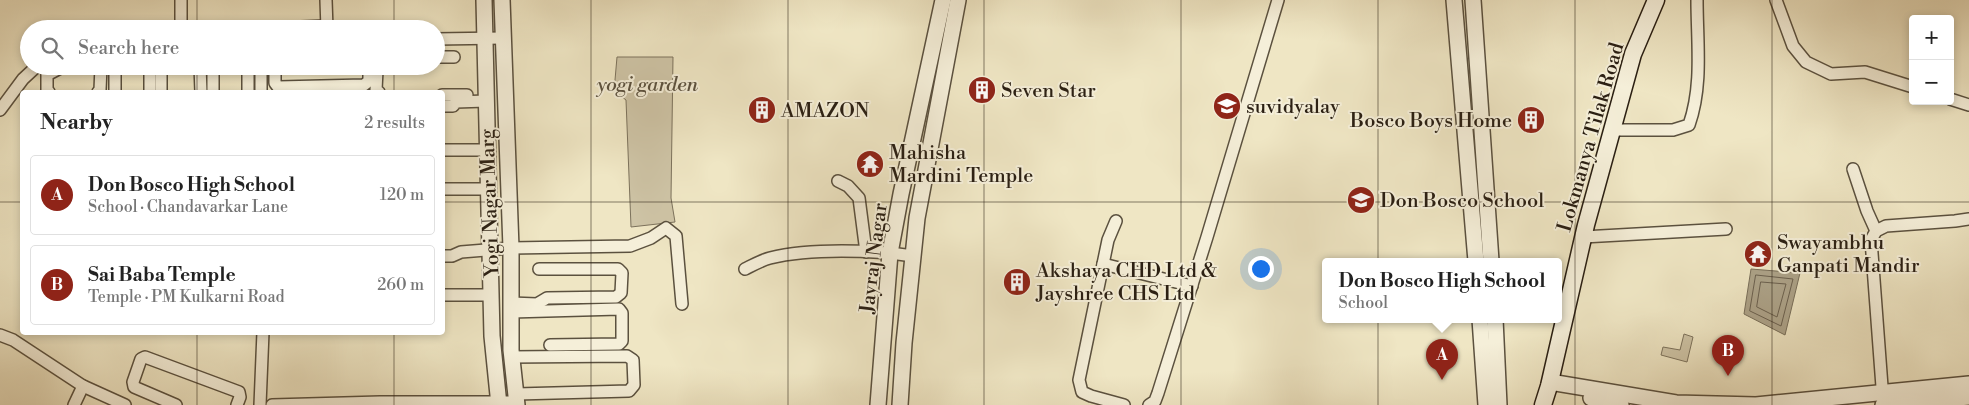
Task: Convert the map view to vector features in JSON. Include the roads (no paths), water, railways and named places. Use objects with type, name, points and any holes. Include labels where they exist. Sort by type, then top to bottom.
[{"type":"main road","name":"Lokmanya Tilak Road","points":[[1617,130],[1632,54],[1656,0]]},
{"type":"main road","name":"Lokmanya Tilak Road","points":[[1543,405],[1554,390],[1588,237],[1617,130],[1664,0]]},
{"type":"street","points":[[180,20],[181,0]]},
{"type":"street","points":[[326,0],[327,20]]},
{"type":"street","name":"Yogi Nagar Marg","points":[[484,0],[492,336],[499,403]]},
{"type":"street","name":"Yogi Nagar Marg","points":[[502,0],[511,248],[511,357],[517,400]]},
{"type":"street","name":"Jayraj Nagar","points":[[878,405],[890,252],[943,0]]},
{"type":"street","name":"Jayraj Nagar","points":[[900,405],[904,343],[917,218],[958,0]]},
{"type":"street","points":[[1149,405],[1155,401],[1158,393],[1278,0]]},
{"type":"street","points":[[1454,0],[1476,258]]},
{"type":"street","points":[[1473,0],[1491,258]]},
{"type":"street","points":[[1617,130],[1673,130],[1689,125],[1699,88],[1697,0]]},
{"type":"street","points":[[1776,0],[1793,46],[1806,62],[1831,74],[1865,72],[1909,86]]},
{"type":"street","points":[[445,39],[503,38]]},
{"type":"street","points":[[445,57],[454,57]]},
{"type":"street","points":[[0,110],[28,75]]},
{"type":"street","points":[[47,75],[47,90]]},
{"type":"street","points":[[100,90],[101,75]]},
{"type":"street","points":[[115,75],[115,90]]},
{"type":"street","points":[[150,75],[150,90]]},
{"type":"street","points":[[161,75],[161,90]]},
{"type":"street","points":[[200,75],[200,90]]},
{"type":"street","points":[[213,75],[213,90]]},
{"type":"street","points":[[248,75],[248,90]]},
{"type":"street","points":[[261,75],[261,90]]},
{"type":"street","points":[[275,75],[275,83],[278,87],[364,85],[369,81],[369,75]]},
{"type":"street","points":[[376,90],[377,75]]},
{"type":"street","points":[[445,95],[486,98]]},
{"type":"street","points":[[445,106],[453,106],[456,102],[486,98]]},
{"type":"street","points":[[1954,100],[1969,105]]},
{"type":"street","points":[[445,144],[488,147]]},
{"type":"street","points":[[445,150],[488,147]]},
{"type":"street","points":[[1853,169],[1876,231]]},
{"type":"street","points":[[838,181],[848,186],[859,198],[866,252]]},
{"type":"street","points":[[445,189],[490,189]]},
{"type":"street","points":[[1883,401],[1871,240],[1876,231],[1886,226],[1969,219]]},
{"type":"street","points":[[1116,221],[1108,240],[1079,380],[1082,392],[1124,405]]},
{"type":"street","points":[[445,256],[452,256],[460,252],[511,248],[630,246],[650,238],[666,228],[676,236],[682,304]]},
{"type":"street","points":[[1588,237],[1726,230]]},
{"type":"street","points":[[565,247],[565,269]]},
{"type":"street","points":[[745,269],[769,258],[794,254],[833,251],[890,252],[913,256]]},
{"type":"street","points":[[1103,264],[1192,286]]},
{"type":"street","points":[[511,308],[537,304],[547,298],[616,297],[621,293],[622,272],[618,269],[539,269]]},
{"type":"street","points":[[445,295],[492,295]]},
{"type":"street","points":[[511,308],[619,310],[622,314],[622,341],[619,344],[550,345]]},
{"type":"street","points":[[1480,323],[1486,405]]},
{"type":"street","points":[[1495,323],[1499,405]]},
{"type":"street","points":[[0,334],[83,386],[124,405]]},
{"type":"street","points":[[260,405],[263,335]]},
{"type":"street","points":[[272,405],[499,403],[629,391],[634,385],[632,360],[627,356],[511,357]]},
{"type":"street","points":[[176,405],[152,400],[134,388],[133,382],[141,359],[145,357],[239,392],[237,405]]},
{"type":"street","points":[[1883,401],[1969,384]]},
{"type":"street","points":[[78,404],[83,386]]},
{"type":"street","points":[[1554,390],[1676,403],[1756,405],[1969,398]]},
{"type":"street","points":[[1554,390],[1621,405]]},
{"type":"water","points":[[1751,269],[1800,273],[1785,335],[1744,314]]},
{"type":"place","name":"Seven Star","points":[[982,90]]},
{"type":"place","name":"suvidyalay","points":[[1227,106]]},
{"type":"place","name":"AMAZON","points":[[762,110]]},
{"type":"place","name":"Bosco Boys Home","points":[[1531,120]]},
{"type":"place","name":"Mahisha Mardini Temple","points":[[870,164]]},
{"type":"place","name":"Don Bosco School","points":[[1361,200]]},
{"type":"place","name":"Swayambhu Ganpati Mandir","points":[[1758,254]]},
{"type":"place","name":"Akshaya CHD Ltd & Jayshree CHS Ltd","points":[[1017,282]]},
{"type":"place","name":"Sai Baba Temple","points":[[1728,376]]},
{"type":"place","name":"Don Bosco High School","points":[[1442,380]]},
{"type":"park label","name":"yogi garden","points":[[647,84]]}]
